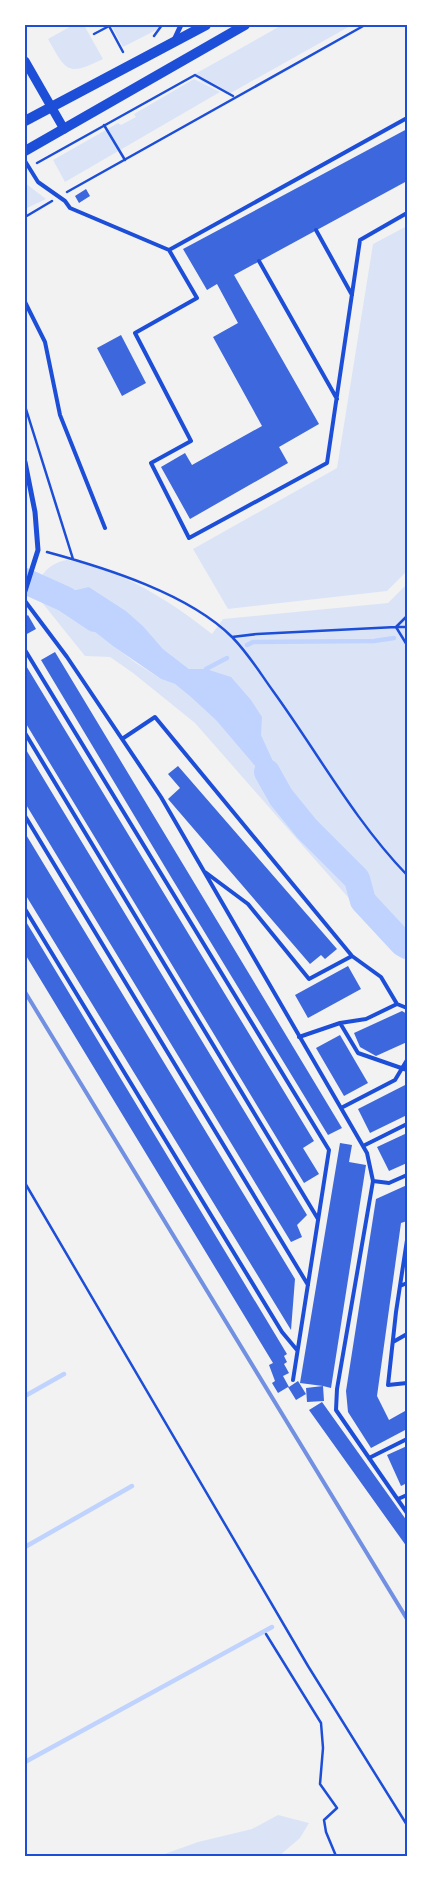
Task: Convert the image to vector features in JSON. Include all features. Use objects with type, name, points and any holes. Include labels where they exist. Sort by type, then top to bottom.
[{"type":"main road","points":[[25,121],[206,25]]},
{"type":"main road","points":[[25,151],[244,25]]},
{"type":"street","points":[[173,43],[181,25]]},
{"type":"street","points":[[25,61],[64,129]]},
{"type":"street","points":[[25,462],[35,512],[38,550],[33,572],[25,591]]},
{"type":"lane","points":[[168,250],[407,118]]},
{"type":"lane","points":[[25,161],[38,182],[70,208],[168,250],[196,298],[135,333],[191,441],[150,463],[189,538],[327,463],[360,240],[407,213]]},
{"type":"lane","points":[[316,230],[352,295]]},
{"type":"lane","points":[[259,261],[336,399]]},
{"type":"lane","points":[[25,302],[45,342],[60,415],[105,528]]},
{"type":"lane","points":[[25,601],[67,657],[161,796],[367,1153],[373,1182],[337,1389],[336,1410],[407,1512]]},
{"type":"lane","points":[[25,650],[329,1150],[293,1380]]},
{"type":"lane","points":[[122,739],[155,717],[352,956],[381,977],[397,1004],[407,1008]]},
{"type":"lane","points":[[25,733],[318,1220]]},
{"type":"lane","points":[[25,816],[308,1284]]},
{"type":"lane","points":[[203,870],[248,904],[309,979],[352,956]]},
{"type":"lane","points":[[25,909],[282,1332],[297,1350]]},
{"type":"lane","points":[[299,1037],[340,1023],[366,1019],[397,1004]]},
{"type":"lane","points":[[340,1023],[358,1053],[407,1070]]},
{"type":"lane","points":[[341,1108],[395,1080],[407,1060]]},
{"type":"lane","points":[[363,1146],[407,1124]]},
{"type":"lane","points":[[373,1182],[389,1183],[407,1174]]},
{"type":"lane","points":[[407,1240],[388,1385],[407,1383]]},
{"type":"lane","points":[[400,1286],[407,1283]]},
{"type":"lane","points":[[393,1342],[407,1334]]},
{"type":"lane","points":[[369,1458],[407,1439]]},
{"type":"lane","points":[[398,1499],[407,1495]]},
{"type":"path","points":[[154,36],[162,25]]},
{"type":"path","points":[[25,217],[234,96],[364,25]]},
{"type":"path","points":[[94,34],[110,26],[123,52]]},
{"type":"path","points":[[49,156],[195,75],[234,96]]},
{"type":"path","points":[[104,125],[125,160]]},
{"type":"path","points":[[25,406],[73,559]]},
{"type":"path","points":[[38,550],[95,564],[182,602],[212,620],[232,637],[290,714],[351,808],[384,851],[407,875]]},
{"type":"path","points":[[396,627],[407,616]]},
{"type":"path","points":[[396,627],[407,645]]},
{"type":"path","points":[[232,637],[257,634],[407,627]]},
{"type":"path","points":[[25,1182],[308,1666],[407,1825]]},
{"type":"path","points":[[266,1634],[321,1723],[323,1748],[320,1784],[337,1808],[324,1820],[326,1832],[336,1856]]},
{"type":"shaded area","points":[[73,25],[84,25],[103,59],[91,65],[75,69],[69,68],[64,64],[48,39]]},
{"type":"shaded area","points":[[115,25],[166,25],[123,47],[112,27]]},
{"type":"shaded area","points":[[282,25],[352,25],[229,94],[202,82],[195,74]]},
{"type":"shaded area","points":[[194,79],[220,92],[65,182],[53,160],[118,123],[121,125],[136,117],[134,114]]},
{"type":"shaded area","points":[[25,183],[46,199],[25,209]]},
{"type":"shaded area","points":[[407,226],[407,571],[387,591],[228,609],[193,549],[337,468],[373,244]]},
{"type":"shaded area","points":[[67,560],[87,564],[125,578],[180,610],[212,634],[223,619],[388,603],[407,584],[407,955],[391,944],[368,920],[195,723],[110,657],[85,656],[40,600],[38,592],[40,579],[48,568]],"holes":[[[89,587],[126,611],[143,626],[163,649],[189,669],[192,697],[175,684],[161,679],[136,663],[72,614]]]},
{"type":"shaded area","points":[[278,1815],[309,1823],[300,1838],[279,1856],[159,1856],[198,1842],[252,1829]]},
{"type":"water","points":[[89,587],[126,611],[143,626],[163,649],[189,669],[206,669],[231,677],[251,700],[262,717],[261,735],[281,779],[285,801],[216,720],[191,697],[175,684],[161,679],[113,646],[72,614],[65,599],[72,591]]},
{"type":"building","points":[[407,129],[407,181],[234,275],[319,424],[279,447],[288,463],[190,519],[161,467],[185,453],[192,465],[262,426],[213,337],[238,323],[217,284],[207,290],[183,249]]},
{"type":"building","points":[[86,189],[90,196],[79,203],[75,196]]},
{"type":"building","points":[[121,335],[146,383],[122,396],[97,348]]},
{"type":"building","points":[[28,615],[36,629],[25,635],[25,617]]},
{"type":"building","points":[[55,652],[342,1128],[328,1135],[171,877],[41,660]]},
{"type":"building","points":[[25,664],[314,1141],[303,1148],[319,1174],[304,1183],[25,722]]},
{"type":"building","points":[[25,748],[307,1215],[297,1225],[302,1237],[291,1242],[25,803]]},
{"type":"building","points":[[178,766],[337,949],[325,959],[321,955],[310,964],[168,799],[180,788],[168,774]]},
{"type":"building","points":[[25,833],[295,1279],[291,1330],[25,894]]},
{"type":"building","points":[[25,920],[287,1354],[284,1356],[287,1362],[284,1364],[289,1373],[283,1376],[289,1387],[298,1381],[306,1394],[296,1400],[288,1387],[278,1393],[272,1383],[275,1381],[269,1365],[273,1363],[25,954]]},
{"type":"building","points":[[348,966],[361,989],[308,1018],[295,995]]},
{"type":"building","points":[[402,1011],[407,1014],[407,1042],[376,1056],[360,1047],[354,1033]]},
{"type":"building","points":[[340,1035],[368,1083],[344,1096],[316,1048]]},
{"type":"building","points":[[407,1084],[407,1115],[370,1133],[358,1109]]},
{"type":"building","points":[[407,1133],[407,1163],[389,1171],[377,1147]]},
{"type":"building","points":[[340,1143],[352,1145],[349,1162],[366,1165],[331,1388],[300,1383]]},
{"type":"building","points":[[407,1185],[407,1221],[401,1223],[377,1396],[389,1420],[405,1411],[407,1415],[407,1429],[371,1448],[348,1412],[346,1391],[376,1199]]},
{"type":"building","points":[[323,1386],[324,1401],[307,1402],[306,1388]]},
{"type":"building","points":[[322,1402],[407,1521],[407,1547],[309,1410]]},
{"type":"building","points":[[407,1446],[407,1483],[401,1486],[387,1455]]},
{"type":"waterway","points":[[25,581],[65,599],[95,619]]},
{"type":"waterway","points":[[247,645],[253,642],[374,641],[394,638]]},
{"type":"waterway","points":[[206,669],[227,658]]},
{"type":"waterway","points":[[267,772],[281,797],[307,829],[357,879],[363,901],[407,946]]},
{"type":"waterway","points":[[25,1396],[64,1374]]},
{"type":"waterway","points":[[25,1547],[132,1486]]},
{"type":"waterway","points":[[25,1762],[272,1627]]},
{"type":"railway","points":[[25,992],[407,1619]]}]
